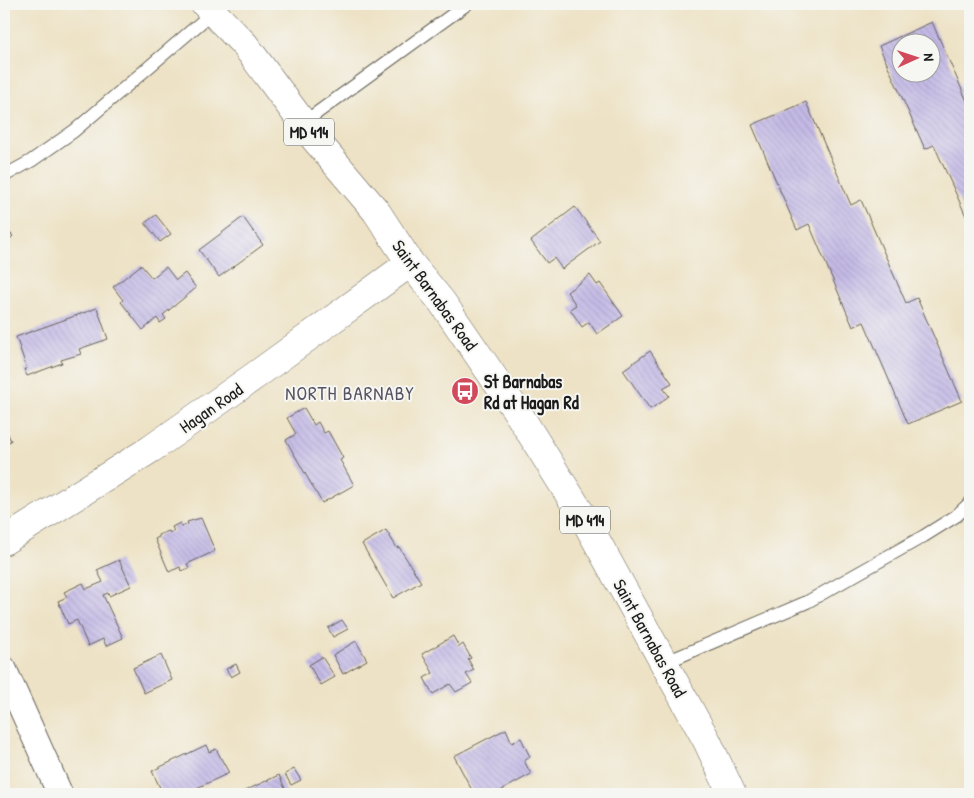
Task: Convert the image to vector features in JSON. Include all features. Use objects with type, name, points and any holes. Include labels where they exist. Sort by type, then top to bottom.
[{"type":"main road","name":"Saint Barnabas Road","points":[[209,8],[245,46],[303,123],[376,211],[410,263],[442,302],[523,421],[585,520],[706,741],[732,794]]},
{"type":"main road","name":"Hagan Road","points":[[4,541],[151,450],[410,263]]},
{"type":"street","points":[[4,669],[60,794]]},
{"type":"lane","points":[[303,123],[468,4]]},
{"type":"lane","points":[[4,176],[31,161],[74,131],[209,8]]},
{"type":"lane","points":[[664,663],[807,602],[924,536],[956,516],[970,503]]},
{"type":"building","points":[[932,22],[936,32],[910,32]]},
{"type":"building","points":[[892,40],[892,75],[879,46]]},
{"type":"building","points":[[942,45],[970,108],[970,225],[934,145],[925,149],[895,82],[942,82]]},
{"type":"building","points":[[806,102],[851,205],[861,200],[906,303],[917,298],[962,401],[908,424],[864,322],[853,327],[809,224],[797,230],[752,125]]},
{"type":"building","points":[[575,207],[600,241],[562,269],[554,258],[547,263],[531,241]]},
{"type":"building","points":[[156,215],[171,234],[160,242],[145,223]]},
{"type":"building","points":[[243,217],[263,245],[219,277],[199,250]]},
{"type":"building","points":[[4,227],[13,236],[4,245]]},
{"type":"building","points":[[141,265],[152,278],[166,267],[176,280],[185,273],[196,288],[163,315],[166,319],[160,323],[157,318],[143,330],[121,302],[123,300],[113,287]]},
{"type":"building","points":[[590,275],[597,285],[600,283],[623,316],[597,334],[589,322],[582,327],[570,309],[576,305],[567,292]]},
{"type":"building","points":[[97,308],[108,339],[79,349],[81,354],[61,360],[62,363],[27,376],[24,369],[27,369],[16,337]]},
{"type":"building","points":[[650,351],[672,383],[663,388],[669,396],[650,409],[623,370]]},
{"type":"building","points":[[304,408],[314,425],[318,422],[324,433],[328,431],[343,458],[340,460],[354,485],[322,503],[286,440],[296,434],[287,418]]},
{"type":"building","points":[[4,425],[11,441],[4,444]]},
{"type":"building","points":[[201,518],[215,551],[187,564],[189,568],[181,571],[180,567],[169,572],[155,539],[159,537],[158,535],[174,531],[172,527],[180,523],[181,527],[188,524],[187,522]]},
{"type":"building","points":[[386,530],[421,582],[393,598],[362,544]]},
{"type":"building","points":[[119,560],[131,586],[109,596],[108,593],[103,595],[123,638],[106,646],[103,639],[88,646],[77,620],[68,624],[58,601],[67,597],[64,592],[83,583],[86,589],[103,582],[97,570]]},
{"type":"building","points":[[342,620],[348,629],[333,637],[328,628]]},
{"type":"building","points":[[453,636],[459,647],[463,644],[471,658],[468,659],[474,670],[466,674],[472,683],[456,692],[450,684],[433,694],[424,678],[433,673],[422,654]]},
{"type":"building","points":[[356,641],[367,660],[343,674],[333,655]]},
{"type":"building","points":[[161,655],[172,680],[144,693],[133,668]]},
{"type":"building","points":[[322,657],[335,677],[321,685],[309,665]]},
{"type":"building","points":[[236,664],[240,672],[231,677],[226,669]]},
{"type":"building","points":[[506,729],[512,743],[521,738],[530,757],[524,761],[531,774],[495,794],[474,794],[454,756]]},
{"type":"building","points":[[206,745],[209,752],[216,749],[229,773],[184,794],[163,794],[152,771]]},
{"type":"building","points":[[294,769],[301,780],[291,785],[285,774]]},
{"type":"building","points":[[279,775],[287,793],[238,794]]},
{"type":"place","name":"St Barnabas Rd at Hagan Rd","points":[[465,391]]},
{"type":"district","name":"NORTH BARNABY","points":[[350,393]]}]
